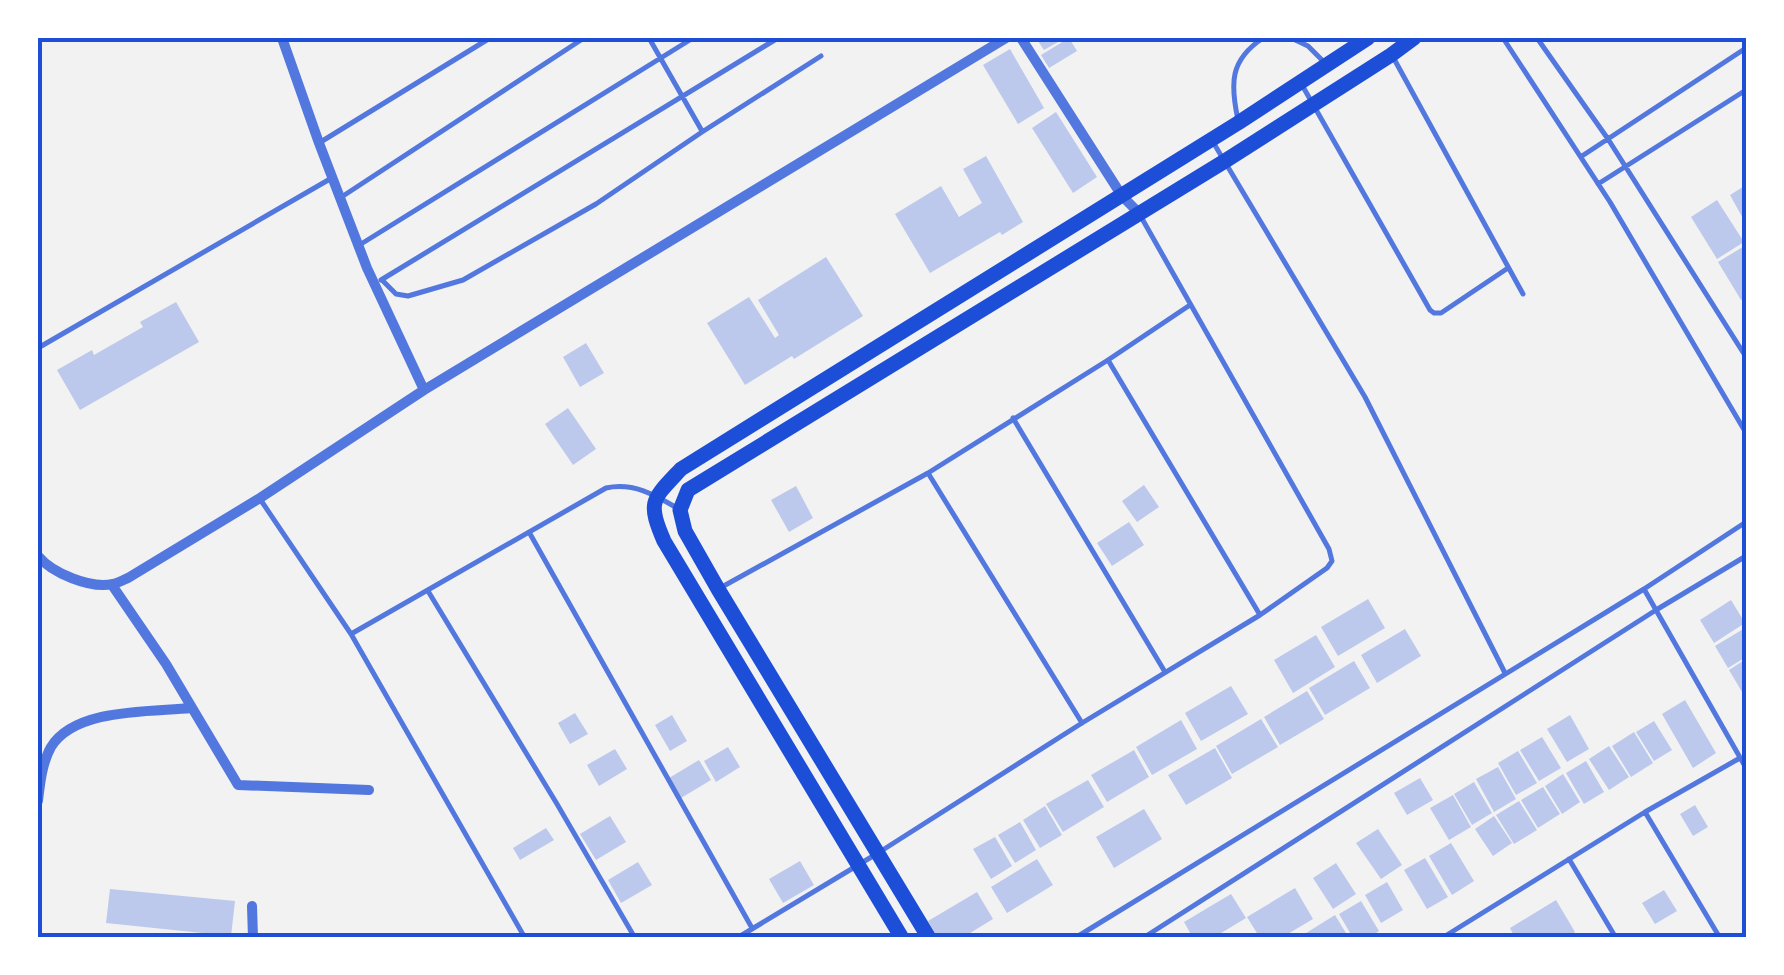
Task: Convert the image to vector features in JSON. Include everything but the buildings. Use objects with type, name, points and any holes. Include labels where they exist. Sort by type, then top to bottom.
[{"type":"main road","points":[[902,938],[664,541],[652,514],[656,496],[681,469],[1212,140],[1368,38]]},
{"type":"main road","points":[[929,938],[685,531],[680,510],[688,490],[1225,161],[1414,38]]},
{"type":"street","points":[[282,38],[358,246],[378,282],[424,390]]},
{"type":"street","points":[[38,556],[57,572],[97,584],[128,578],[988,41],[1006,38]]},
{"type":"street","points":[[1021,38],[1122,196],[1138,212]]},
{"type":"street","points":[[112,584],[166,664],[238,785],[369,790]]},
{"type":"street","points":[[38,801],[44,763],[65,731],[110,715],[191,708]]},
{"type":"street","points":[[252,906],[254,938]]},
{"type":"lane","points":[[319,144],[490,38]]},
{"type":"lane","points":[[340,198],[584,38]]},
{"type":"lane","points":[[649,38],[702,132]]},
{"type":"lane","points":[[358,246],[692,38]]},
{"type":"lane","points":[[778,38],[378,282],[396,294],[408,296],[463,280],[596,204],[821,56]]},
{"type":"lane","points":[[1238,123],[1232,96],[1235,69],[1246,49],[1263,38]]},
{"type":"lane","points":[[1291,38],[1308,46],[1327,66]]},
{"type":"lane","points":[[1503,38],[1598,184],[1746,433]]},
{"type":"lane","points":[[1537,38],[1608,138],[1746,356]]},
{"type":"lane","points":[[1580,157],[1744,50],[1746,62]]},
{"type":"lane","points":[[1391,54],[1522,294]]},
{"type":"lane","points":[[1301,84],[1430,310],[1441,313],[1508,268]]},
{"type":"lane","points":[[1598,184],[1746,90]]},
{"type":"lane","points":[[1212,140],[1365,396],[1506,673]]},
{"type":"lane","points":[[38,348],[332,177]]},
{"type":"lane","points":[[736,938],[1260,615],[1332,561],[1138,212]]},
{"type":"lane","points":[[718,589],[928,473],[1191,304]]},
{"type":"lane","points":[[1108,360],[1260,615]]},
{"type":"lane","points":[[1013,418],[1164,672]]},
{"type":"lane","points":[[928,473],[1082,723]]},
{"type":"lane","points":[[351,634],[606,488],[630,486],[680,510]]},
{"type":"lane","points":[[260,498],[351,634],[525,938]]},
{"type":"lane","points":[[1075,938],[1644,589],[1746,522]]},
{"type":"lane","points":[[529,532],[752,928]]},
{"type":"lane","points":[[1142,938],[1746,556]]},
{"type":"lane","points":[[1644,589],[1746,768]]},
{"type":"lane","points":[[428,591],[635,938]]},
{"type":"lane","points":[[1442,938],[1740,758]]},
{"type":"lane","points":[[1645,812],[1720,938]]},
{"type":"lane","points":[[1569,859],[1616,938]]}]
